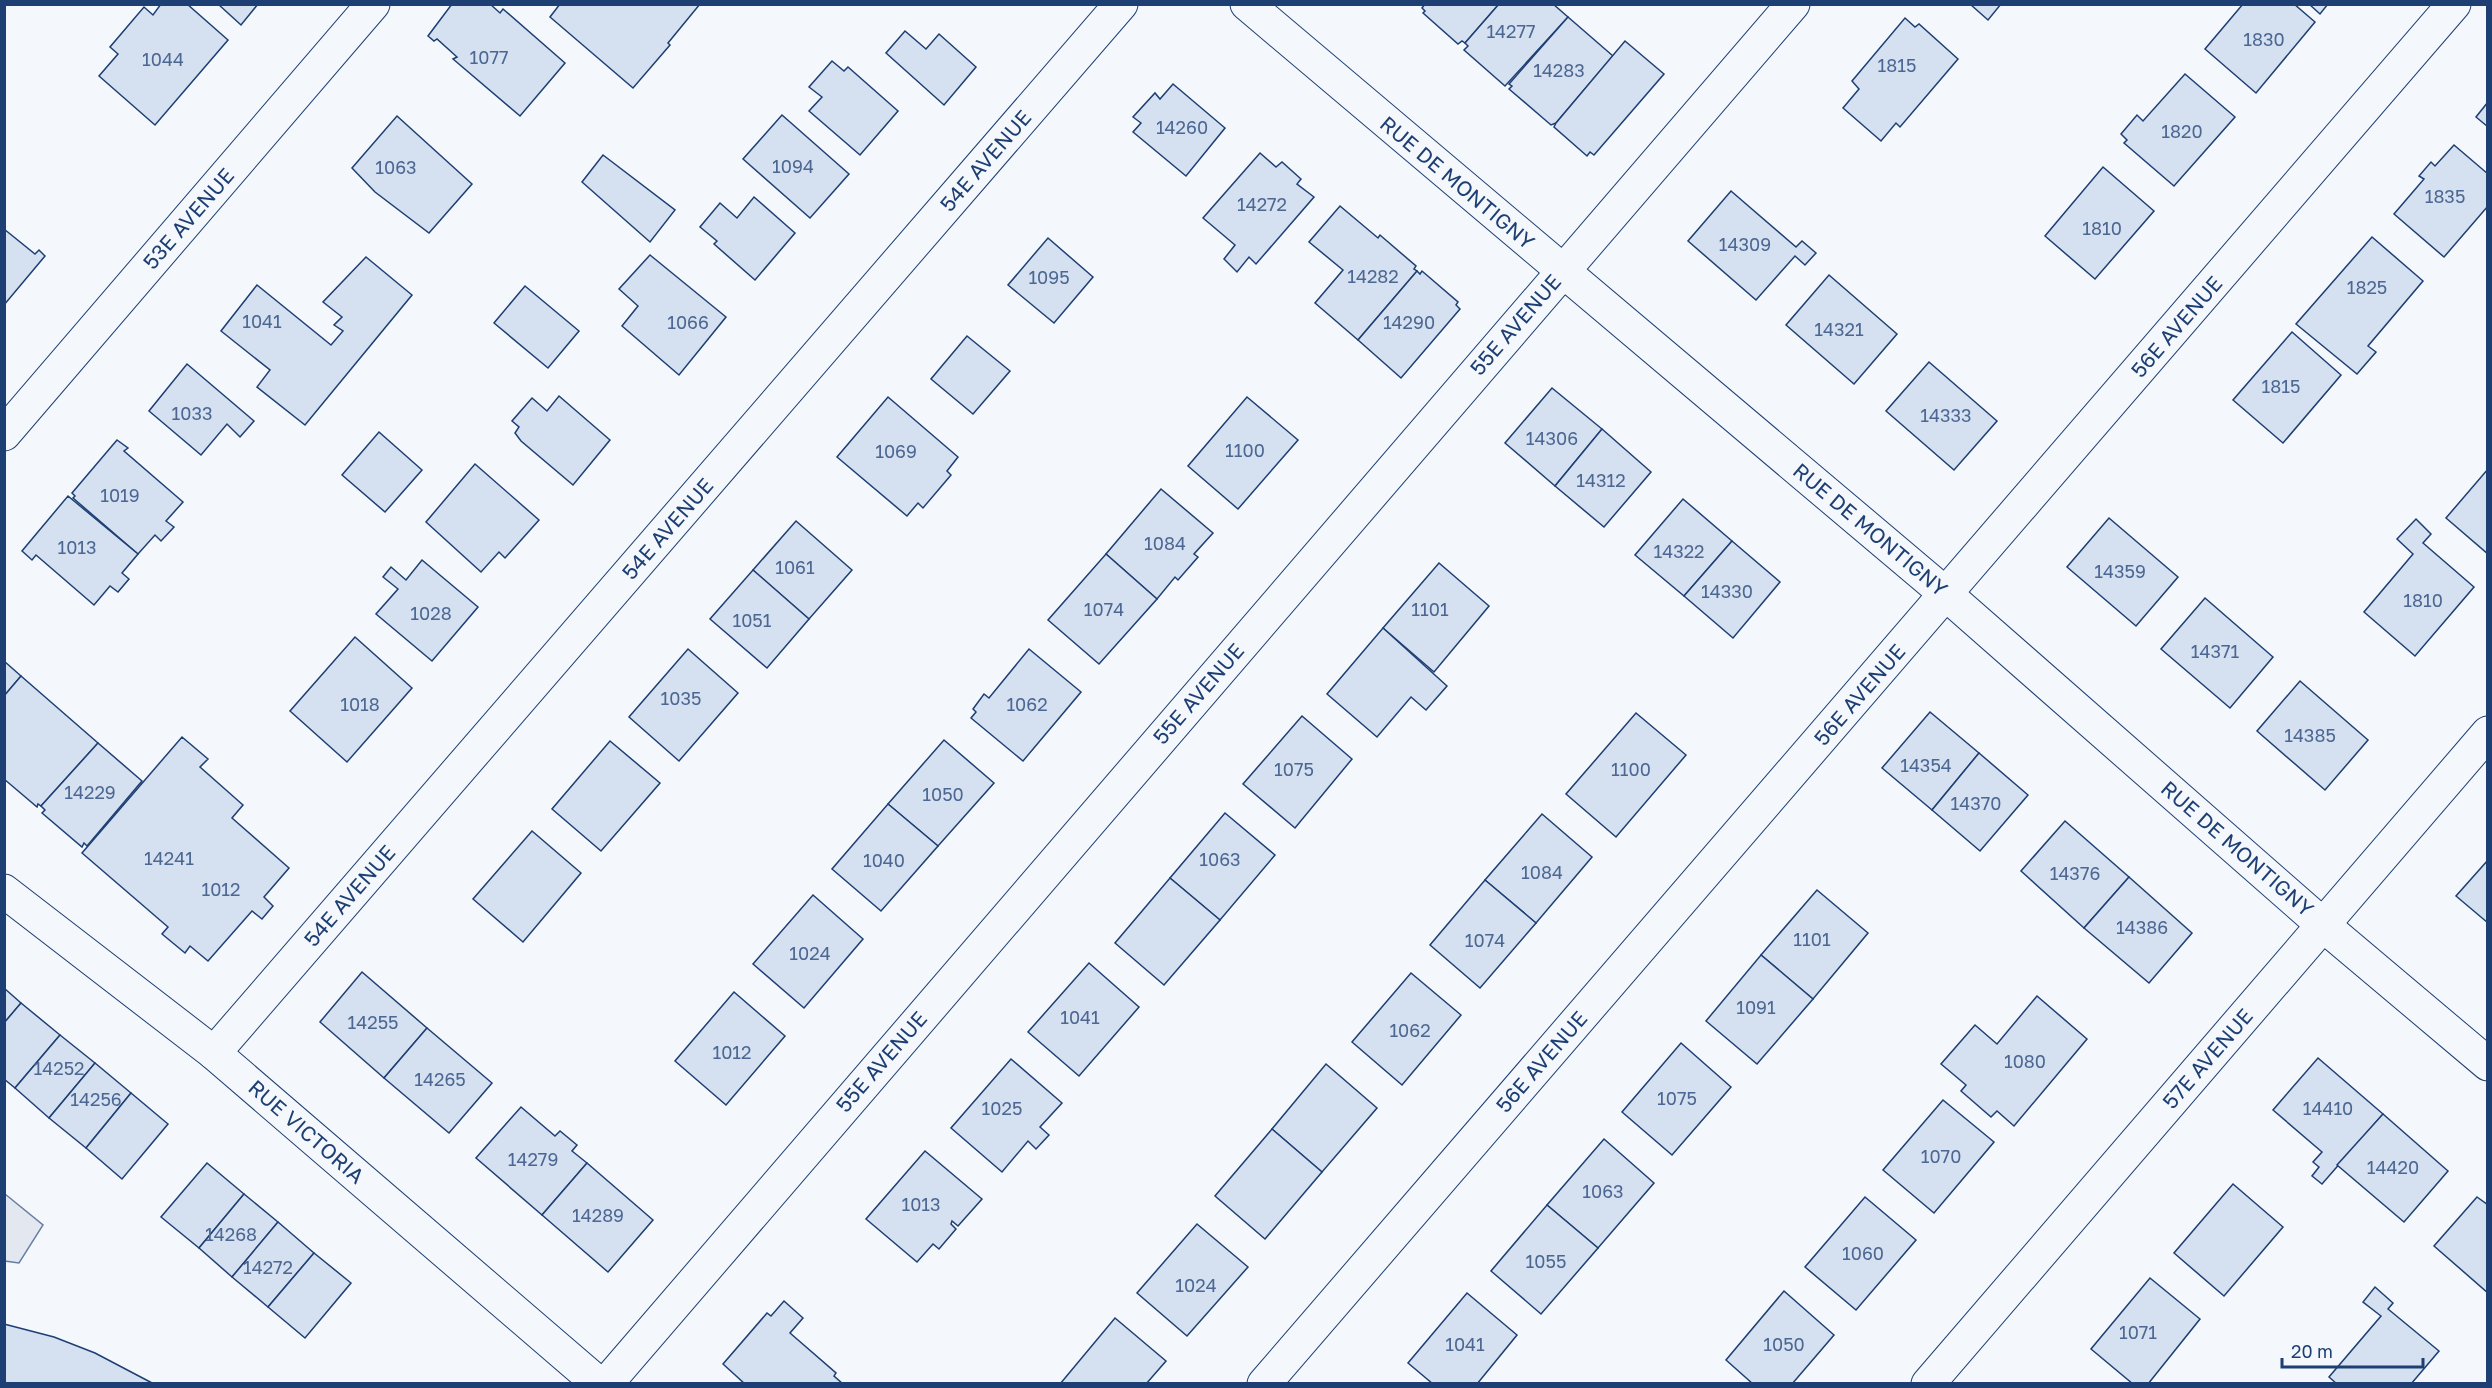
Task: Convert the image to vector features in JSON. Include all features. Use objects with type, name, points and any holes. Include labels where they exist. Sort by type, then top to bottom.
[{"type":"street","name":"53E AVENUE","points":[[4,434],[373,4]]},
{"type":"street","name":"54E AVENUE","points":[[214,1053],[1121,4]]},
{"type":"street","name":"RUE DE MONTIGNY","points":[[1247,4],[1947,595],[2323,925],[2487,1064]]},
{"type":"street","name":"55E AVENUE","points":[[606,1383],[1793,4]]},
{"type":"street","name":"56E AVENUE","points":[[1264,1383],[1947,595],[2454,4]]},
{"type":"street","name":"57E AVENUE","points":[[1928,1383],[2487,734]]},
{"type":"street","name":"RUE VICTORIA","points":[[4,891],[214,1053],[600,1383]]},
{"type":"shaded area","points":[[5,1194],[43,1225],[19,1263],[5,1261]]},
{"type":"building","points":[[161,4],[187,4],[228,40],[155,125],[99,76],[118,54],[110,47],[144,7],[153,15]]},
{"type":"building","points":[[218,4],[258,4],[241,25]]},
{"type":"building","points":[[452,4],[490,4],[500,13],[503,9],[565,63],[520,116],[453,59],[457,57],[437,39],[434,41],[428,36]]},
{"type":"building","points":[[560,4],[700,4],[668,43],[670,45],[633,88],[550,17]]},
{"type":"building","points":[[1425,4],[1499,4],[1465,43],[1462,41],[1458,44],[1423,13],[1425,11],[1422,8]]},
{"type":"building","points":[[1499,4],[1553,4],[1568,17],[1505,86],[1464,50],[1468,46],[1465,43]]},
{"type":"building","points":[[1970,4],[2001,4],[1988,20]]},
{"type":"building","points":[[2243,4],[2294,4],[2315,22],[2256,93],[2205,49]]},
{"type":"building","points":[[2309,4],[2328,4],[2320,14]]},
{"type":"building","points":[[1568,17],[1613,56],[1556,123],[1551,125],[1509,89],[1512,86],[1509,84]]},
{"type":"building","points":[[1905,18],[1915,27],[1919,24],[1958,59],[1900,127],[1896,123],[1881,141],[1843,108],[1859,89],[1852,81]]},
{"type":"building","points":[[905,31],[926,49],[939,34],[976,67],[944,105],[886,53]]},
{"type":"building","points":[[1625,41],[1664,74],[1594,155],[1590,152],[1587,156],[1554,127]]},
{"type":"building","points":[[832,61],[844,71],[848,67],[898,111],[860,155],[809,111],[822,97],[809,87]]},
{"type":"building","points":[[2185,74],[2235,117],[2174,186],[2124,143],[2127,140],[2121,134],[2137,115],[2143,121]]},
{"type":"building","points":[[1173,84],[1225,128],[1186,176],[1133,132],[1141,123],[1133,117],[1155,93],[1160,99]]},
{"type":"building","points":[[2488,102],[2488,127],[2476,117]]},
{"type":"building","points":[[782,115],[849,174],[810,218],[743,159]]},
{"type":"building","points":[[397,116],[472,184],[429,233],[375,192],[352,168]]},
{"type":"building","points":[[2454,145],[2488,174],[2488,206],[2444,257],[2394,214],[2424,179],[2419,176],[2431,162],[2435,166]]},
{"type":"building","points":[[1260,153],[1276,167],[1282,162],[1301,179],[1297,184],[1314,197],[1256,264],[1249,257],[1237,272],[1224,259],[1235,245],[1203,218]]},
{"type":"building","points":[[603,155],[675,210],[650,242],[582,182]]},
{"type":"building","points":[[2103,167],[2154,211],[2095,279],[2045,236]]},
{"type":"building","points":[[1731,191],[1796,247],[1802,241],[1816,253],[1805,265],[1795,256],[1756,300],[1688,241]]},
{"type":"building","points":[[754,197],[795,233],[755,280],[714,244],[717,241],[700,227],[720,203],[737,218]]},
{"type":"building","points":[[1340,206],[1378,238],[1380,235],[1416,266],[1414,269],[1417,271],[1358,340],[1315,303],[1343,270],[1309,242]]},
{"type":"building","points":[[4,229],[35,254],[39,250],[45,256],[4,305]]},
{"type":"building","points":[[2372,237],[2423,281],[2368,346],[2376,352],[2357,374],[2296,324]]},
{"type":"building","points":[[1048,238],[1093,277],[1054,323],[1008,285]]},
{"type":"building","points":[[650,255],[726,317],[679,375],[622,326],[638,306],[619,289]]},
{"type":"building","points":[[366,257],[412,295],[305,425],[257,387],[270,370],[221,331],[257,285],[331,345],[343,331],[334,325],[342,317],[323,302]]},
{"type":"building","points":[[1417,271],[1420,274],[1422,271],[1458,302],[1456,305],[1460,309],[1401,378],[1358,340]]},
{"type":"building","points":[[1829,275],[1897,334],[1854,384],[1786,325]]},
{"type":"building","points":[[525,286],[579,331],[548,368],[494,323]]},
{"type":"building","points":[[2292,332],[2341,375],[2283,443],[2233,400]]},
{"type":"building","points":[[967,336],[1010,371],[973,414],[931,379]]},
{"type":"building","points":[[1929,362],[1997,421],[1954,470],[1886,411]]},
{"type":"building","points":[[187,364],[254,421],[240,437],[227,424],[201,455],[149,411]]},
{"type":"building","points":[[1552,388],[1602,429],[1555,486],[1505,443]]},
{"type":"building","points":[[559,396],[610,440],[573,485],[521,441],[515,433],[519,427],[512,421],[532,398],[547,411]]},
{"type":"building","points":[[888,397],[958,457],[947,471],[951,475],[923,508],[918,503],[907,516],[837,457]]},
{"type":"building","points":[[1247,397],[1298,440],[1238,509],[1188,466]]},
{"type":"building","points":[[1602,429],[1651,472],[1604,527],[1555,486]]},
{"type":"building","points":[[379,432],[422,470],[385,512],[342,475]]},
{"type":"building","points":[[117,440],[128,448],[124,451],[183,502],[166,521],[174,527],[161,541],[155,535],[138,554],[73,498],[75,496],[72,493]]},
{"type":"building","points":[[475,464],[539,520],[505,558],[499,552],[481,572],[426,522]]},
{"type":"building","points":[[2488,469],[2488,554],[2446,518]]},
{"type":"building","points":[[1161,489],[1213,533],[1194,554],[1198,557],[1178,580],[1175,577],[1157,599],[1106,554]]},
{"type":"building","points":[[68,496],[138,554],[122,573],[129,579],[118,592],[110,586],[94,605],[36,555],[32,560],[22,551]]},
{"type":"building","points":[[1683,499],[1732,541],[1684,596],[1635,555]]},
{"type":"building","points":[[2109,518],[2178,577],[2136,626],[2067,567]]},
{"type":"building","points":[[2416,519],[2431,534],[2423,543],[2474,587],[2415,656],[2364,612],[2413,554],[2397,539]]},
{"type":"building","points":[[796,521],[852,570],[809,619],[753,570]]},
{"type":"building","points":[[1732,541],[1780,582],[1733,638],[1684,596]]},
{"type":"building","points":[[1106,554],[1157,599],[1099,664],[1048,620]]},
{"type":"building","points":[[422,560],[478,607],[432,661],[376,614],[398,589],[383,577],[391,567],[406,580]]},
{"type":"building","points":[[1439,563],[1489,606],[1434,672],[1383,628]]},
{"type":"building","points":[[753,570],[809,619],[767,668],[710,619]]},
{"type":"building","points":[[2205,598],[2273,657],[2230,708],[2161,649]]},
{"type":"building","points":[[1383,628],[1447,686],[1426,710],[1411,697],[1377,737],[1327,694]]},
{"type":"building","points":[[355,637],[412,688],[347,762],[290,711]]},
{"type":"building","points":[[688,649],[738,693],[679,761],[629,717]]},
{"type":"building","points":[[1029,649],[1081,692],[1023,761],[971,718],[976,712],[973,709],[984,694],[989,698]]},
{"type":"building","points":[[4,661],[21,676],[4,696]]},
{"type":"building","points":[[21,676],[98,743],[41,806],[38,804],[37,807],[4,779],[4,696]]},
{"type":"building","points":[[2300,681],[2368,740],[2325,790],[2257,731]]},
{"type":"building","points":[[1930,712],[1979,753],[1932,810],[1882,768]]},
{"type":"building","points":[[1636,713],[1686,755],[1616,837],[1566,794]]},
{"type":"building","points":[[1302,716],[1352,759],[1295,828],[1243,784]]},
{"type":"building","points":[[182,737],[208,759],[200,767],[243,805],[232,818],[289,868],[264,897],[273,906],[262,919],[252,911],[208,961],[190,946],[185,953],[162,934],[168,927],[82,853]]},
{"type":"building","points":[[944,740],[994,783],[938,846],[888,804]]},
{"type":"building","points":[[610,741],[660,783],[601,851],[552,809]]},
{"type":"building","points":[[98,743],[142,781],[87,846],[84,843],[82,847],[42,813],[45,810],[41,806]]},
{"type":"building","points":[[1979,753],[2028,795],[1980,851],[1932,810]]},
{"type":"building","points":[[888,804],[938,846],[881,911],[832,869]]},
{"type":"building","points":[[1225,813],[1275,855],[1220,920],[1170,878]]},
{"type":"building","points":[[1542,814],[1592,857],[1536,923],[1485,880]]},
{"type":"building","points":[[2065,821],[2129,877],[2084,928],[2021,871]]},
{"type":"building","points":[[532,831],[581,873],[523,942],[473,899]]},
{"type":"building","points":[[2488,860],[2488,923],[2456,896]]},
{"type":"building","points":[[2129,877],[2192,933],[2149,983],[2084,928]]},
{"type":"building","points":[[1170,878],[1220,920],[1164,985],[1115,943]]},
{"type":"building","points":[[1485,880],[1536,923],[1480,988],[1430,945]]},
{"type":"building","points":[[1817,890],[1868,933],[1813,999],[1761,955]]},
{"type":"building","points":[[813,895],[863,939],[804,1008],[753,964]]},
{"type":"building","points":[[1761,955],[1813,999],[1757,1064],[1706,1021]]},
{"type":"building","points":[[1089,963],[1139,1007],[1079,1076],[1028,1032]]},
{"type":"building","points":[[362,972],[427,1028],[384,1078],[320,1022]]},
{"type":"building","points":[[1411,973],[1461,1015],[1402,1085],[1352,1042]]},
{"type":"building","points":[[4,988],[21,1003],[4,1023]]},
{"type":"building","points":[[734,992],[785,1036],[726,1105],[675,1061]]},
{"type":"building","points":[[2037,996],[2087,1039],[2014,1126],[1997,1111],[1991,1117],[1961,1091],[1966,1085],[1941,1064],[1975,1025],[1997,1044]]},
{"type":"building","points":[[21,1003],[60,1035],[15,1088],[4,1079],[4,1023]]},
{"type":"building","points":[[427,1028],[492,1083],[449,1133],[384,1078]]},
{"type":"building","points":[[60,1035],[95,1063],[49,1118],[15,1088]]},
{"type":"building","points":[[1681,1043],[1731,1087],[1672,1155],[1622,1112]]},
{"type":"building","points":[[2318,1058],[2383,1114],[2322,1184],[2312,1176],[2319,1167],[2313,1162],[2322,1152],[2273,1110]]},
{"type":"building","points":[[1011,1059],[1062,1103],[1040,1127],[1049,1135],[1036,1149],[1028,1141],[1002,1172],[951,1128]]},
{"type":"building","points":[[95,1063],[131,1093],[86,1148],[49,1118]]},
{"type":"building","points":[[1326,1064],[1377,1108],[1322,1172],[1272,1129]]},
{"type":"building","points":[[131,1093],[168,1124],[122,1179],[86,1148]]},
{"type":"building","points":[[1943,1100],[1994,1142],[1934,1213],[1883,1170]]},
{"type":"building","points":[[521,1107],[555,1136],[560,1131],[577,1145],[572,1151],[587,1163],[542,1215],[476,1158]]},
{"type":"building","points":[[2383,1114],[2448,1171],[2404,1222],[2337,1165]]},
{"type":"building","points":[[1272,1129],[1322,1172],[1265,1239],[1215,1196]]},
{"type":"building","points":[[1604,1139],[1654,1183],[1598,1248],[1547,1205]]},
{"type":"building","points":[[925,1151],[982,1199],[958,1226],[952,1221],[951,1224],[956,1229],[939,1249],[933,1244],[917,1262],[866,1219]]},
{"type":"building","points":[[207,1163],[244,1194],[199,1248],[161,1217]]},
{"type":"building","points":[[587,1163],[653,1220],[608,1272],[542,1215]]},
{"type":"building","points":[[2233,1184],[2283,1227],[2224,1296],[2174,1253]]},
{"type":"building","points":[[244,1194],[278,1222],[232,1277],[199,1248]]},
{"type":"building","points":[[1865,1197],[1916,1240],[1856,1310],[1805,1267]]},
{"type":"building","points":[[2477,1197],[2488,1205],[2488,1293],[2434,1246]]},
{"type":"building","points":[[1547,1205],[1598,1248],[1541,1314],[1491,1271]]},
{"type":"building","points":[[278,1222],[314,1253],[268,1307],[232,1277]]},
{"type":"building","points":[[1197,1224],[1248,1267],[1187,1336],[1137,1293]]},
{"type":"building","points":[[314,1253],[351,1283],[305,1338],[268,1307]]},
{"type":"building","points":[[2150,1278],[2200,1319],[2148,1384],[2133,1384],[2091,1349]]},
{"type":"building","points":[[2375,1287],[2393,1303],[2388,1309],[2439,1351],[2411,1384],[2337,1384],[2329,1377],[2381,1316],[2363,1302]]},
{"type":"building","points":[[1784,1291],[1834,1335],[1792,1384],[1753,1384],[1726,1360]]},
{"type":"building","points":[[1467,1293],[1517,1335],[1477,1384],[1433,1384],[1408,1363]]},
{"type":"building","points":[[784,1301],[803,1318],[790,1333],[836,1373],[834,1376],[843,1384],[745,1384],[723,1364],[767,1313],[771,1316]]},
{"type":"building","points":[[1115,1318],[1166,1361],[1146,1384],[1060,1384]]},
{"type":"building","points":[[4,1324],[54,1337],[95,1353],[154,1384],[4,1384]]}]
